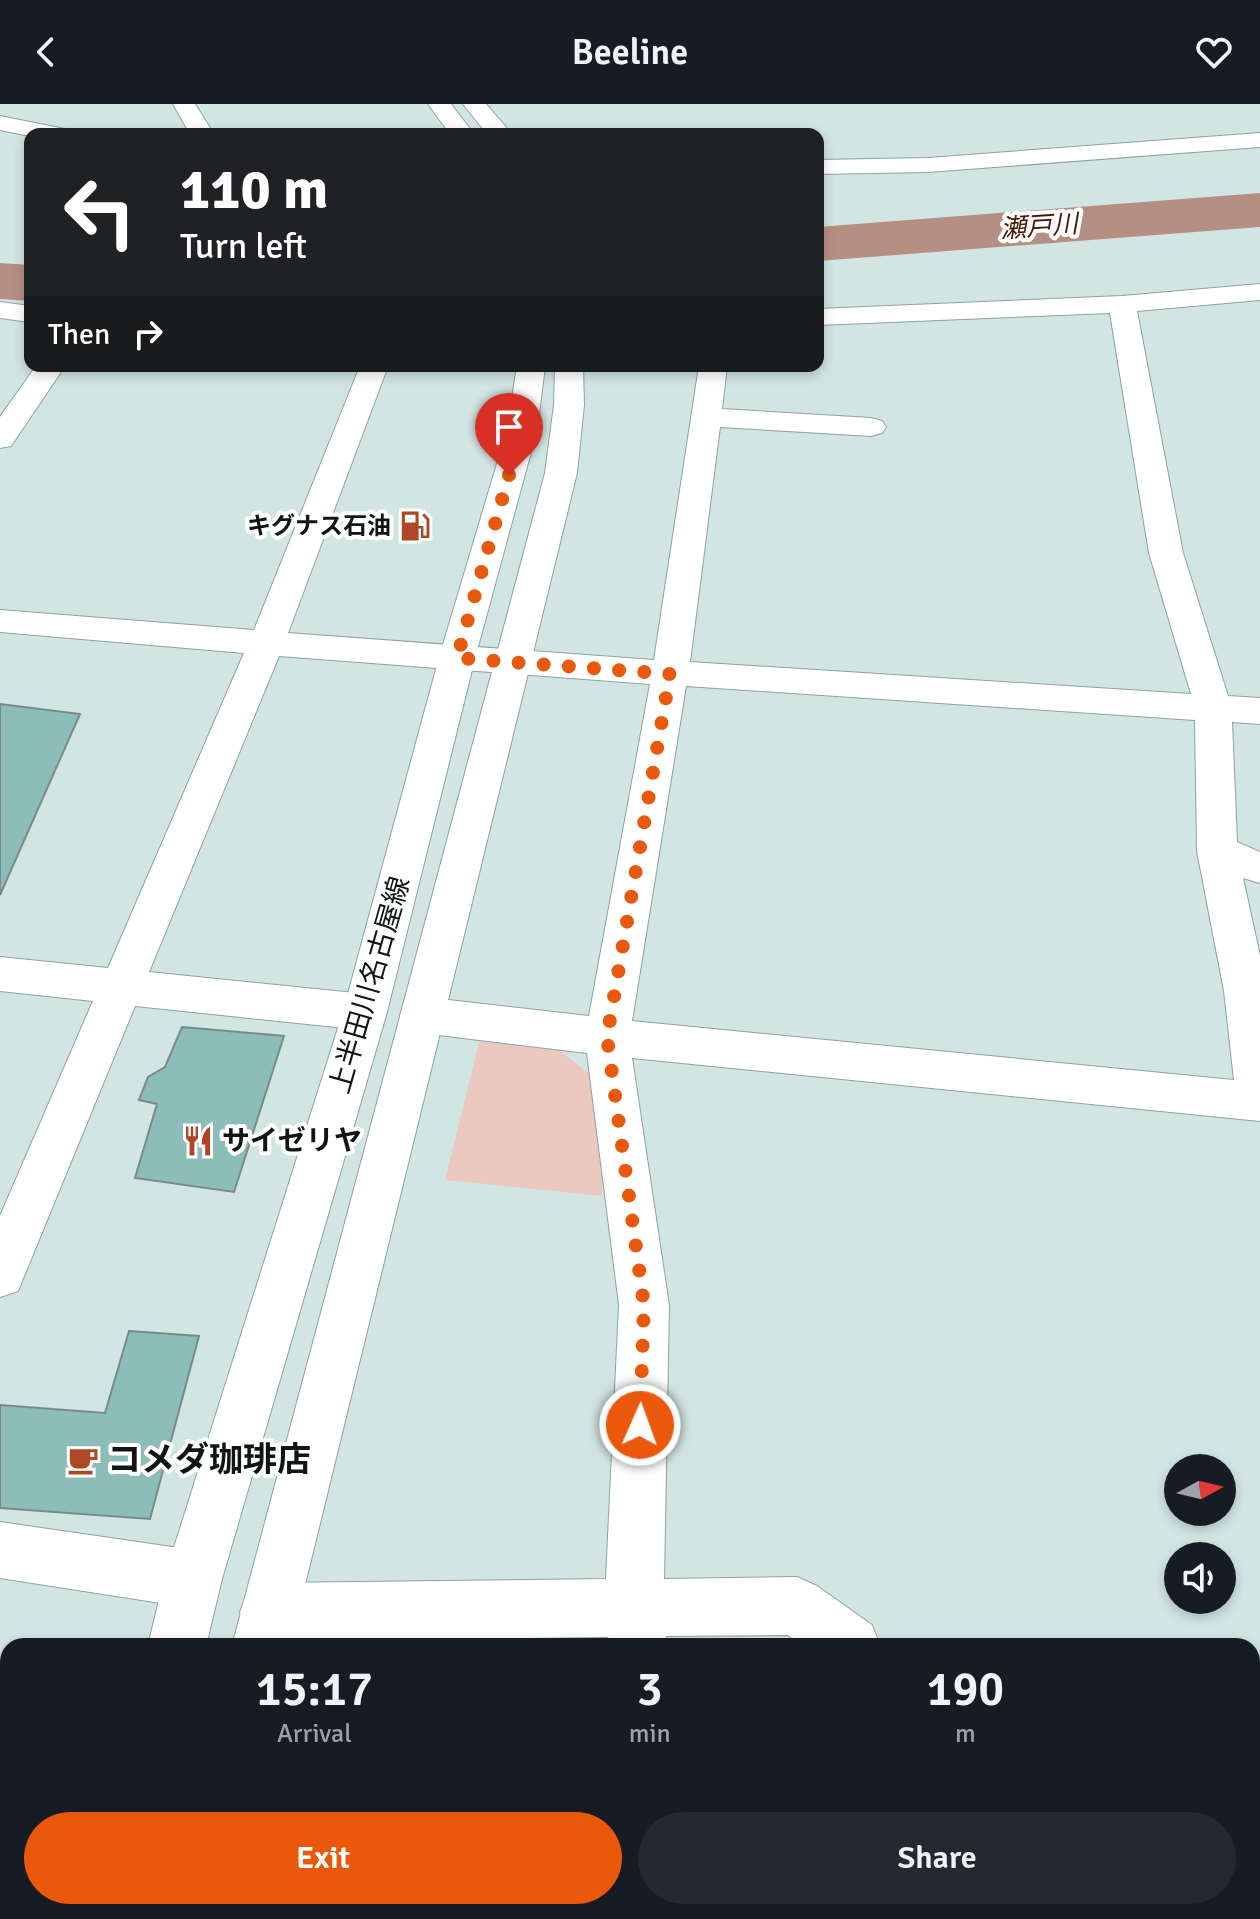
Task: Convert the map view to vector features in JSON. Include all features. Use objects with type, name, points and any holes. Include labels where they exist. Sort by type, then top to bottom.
[{"type":"street","points":[[184,104],[198,128]]},
{"type":"street","points":[[439,104],[457,128]]},
{"type":"street","points":[[474,104],[495,128]]},
{"type":"street","points":[[0,123],[26,128]]},
{"type":"street","points":[[824,167],[928,165],[1260,140]]},
{"type":"street","points":[[824,317],[1122,304],[1260,292]]},
{"type":"street","points":[[422,1015],[607,1037],[1259,1102],[1253,991],[1217,851],[1213,707],[1166,553],[1122,304]]},
{"type":"street","points":[[0,310],[24,313]]},
{"type":"street","points":[[0,439],[47,372]]},
{"type":"street","points":[[0,1274],[266,644],[372,372]]},
{"type":"street","name":"上半田川名古屋線","points":[[179,1638],[193,1579],[365,1012],[457,658],[522,430],[530,372]]},
{"type":"street","name":"上半田川名古屋線","points":[[265,1629],[561,473],[569,405],[569,372]]},
{"type":"street","points":[[636,1626],[644,1305],[607,1037],[670,674],[712,372]]},
{"type":"street","points":[[706,417],[871,427]]},
{"type":"street","points":[[0,621],[510,663],[1260,711]]},
{"type":"street","points":[[1217,851],[1260,868]]},
{"type":"street","points":[[0,974],[365,1012]]},
{"type":"street","points":[[0,1550],[193,1579]]},
{"type":"street","points":[[265,1629],[636,1626],[797,1606],[840,1638]]},
{"type":"shaded area","points":[[481,1035],[558,1049],[606,1087],[602,1196],[445,1180]]},
{"type":"building","points":[[0,704],[80,714],[0,895]]},
{"type":"building","name":"サイゼリヤ","points":[[182,1027],[284,1036],[234,1192],[135,1178],[157,1104],[139,1100],[148,1077],[165,1067]]},
{"type":"building","name":"コメダ珈琲店","points":[[129,1331],[199,1336],[150,1519],[0,1508],[0,1405],[105,1413]]},
{"type":"waterway","name":"瀬戸川","points":[[824,244],[1260,210]]},
{"type":"waterway","name":"瀬戸川","points":[[0,281],[24,283]]},
{"type":"place","name":"キグナス石油","points":[[415,526]]},
{"type":"place","name":"サイゼリヤ","points":[[198,1141]]},
{"type":"place","name":"コメダ珈琲店","points":[[83,1460]]},
{"type":"route","points":[[509,475],[457,658],[670,674],[607,1037],[644,1305],[640,1425]]}]
